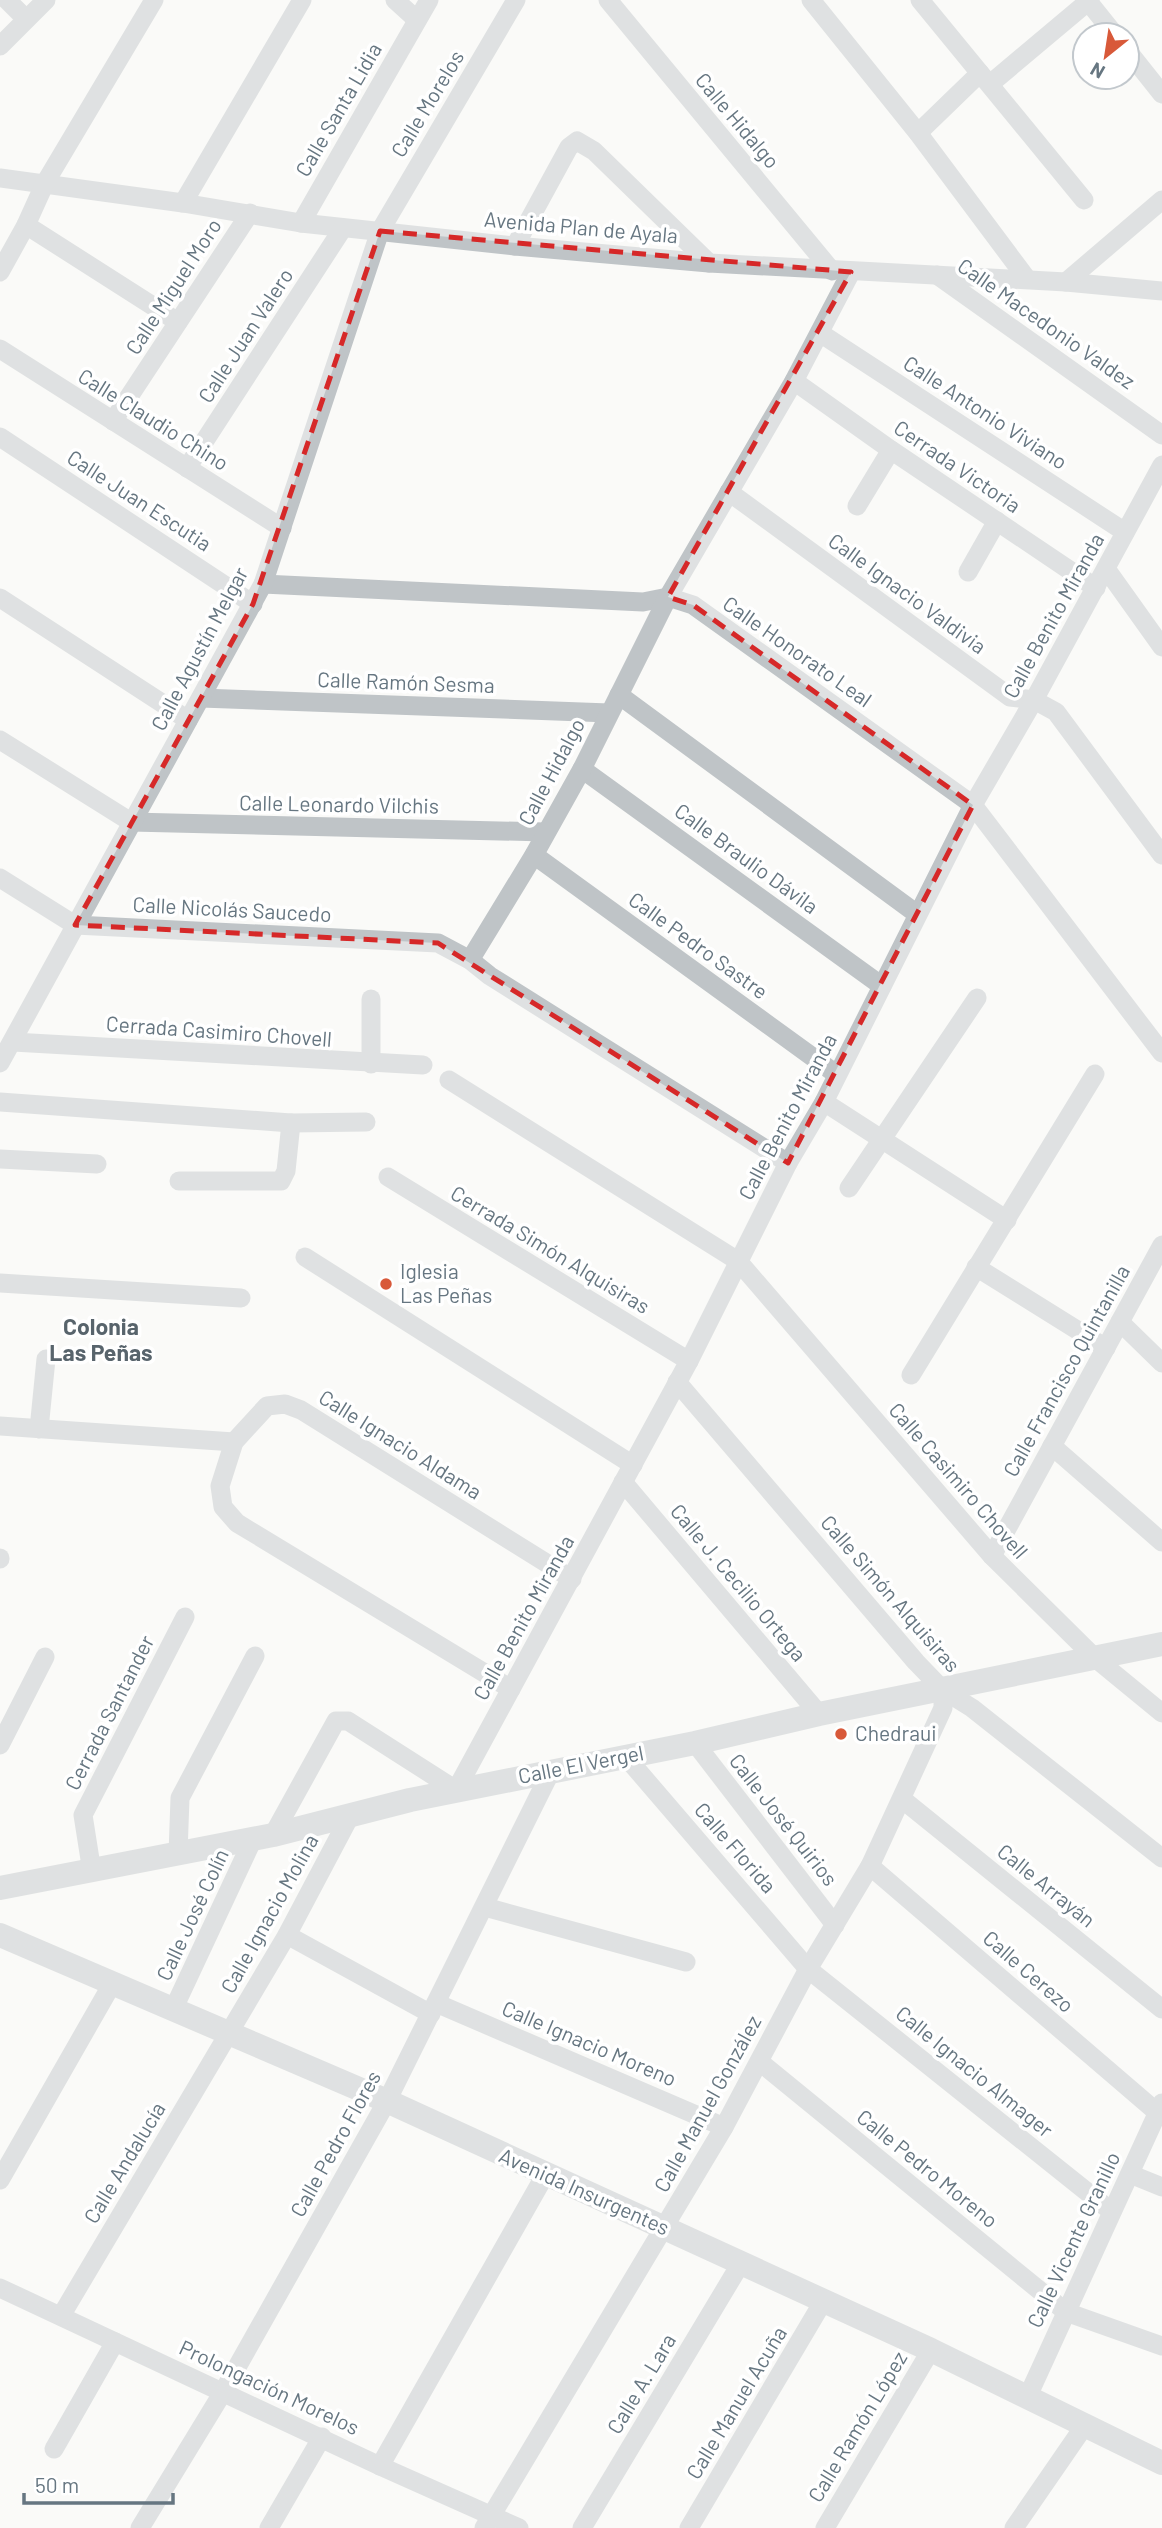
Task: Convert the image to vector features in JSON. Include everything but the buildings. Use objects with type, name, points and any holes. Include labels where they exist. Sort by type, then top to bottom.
[{"type":"street","points":[[7,0],[26,19]]},
{"type":"street","points":[[0,46],[46,0]]},
{"type":"street","points":[[0,272],[45,183],[154,0]]},
{"type":"street","points":[[183,203],[302,0]]},
{"type":"street","points":[[395,0],[417,20]]},
{"type":"street","name":"Calle Santa Lidia","points":[[301,223],[429,0]]},
{"type":"street","name":"Calle Morelos","points":[[380,231],[516,0]]},
{"type":"street","name":"Calle Hidalgo","points":[[470,960],[534,855],[582,769],[668,597],[820,333],[841,271],[608,0]]},
{"type":"street","points":[[811,0],[918,133],[1027,279]]},
{"type":"street","points":[[920,0],[1084,200]]},
{"type":"street","points":[[918,133],[1088,0],[1104,21]]},
{"type":"street","points":[[1141,68],[1162,94]]},
{"type":"street","points":[[515,246],[569,147],[577,141],[594,151],[709,263]]},
{"type":"street","name":"Avenida Plan de Ayala","points":[[0,178],[250,213],[301,223],[515,246],[709,263],[1027,279],[1162,291]]},
{"type":"street","points":[[1066,282],[1162,200]]},
{"type":"street","name":"Calle Miguel Moro","points":[[113,421],[250,213]]},
{"type":"street","points":[[26,225],[178,322]]},
{"type":"street","name":"Calle Juan Valero","points":[[187,468],[342,228]]},
{"type":"street","name":"Calle Agustín Melgar","points":[[0,1063],[263,584],[380,231]]},
{"type":"street","name":"Calle Macedonio Valdez","points":[[937,275],[1162,435]]},
{"type":"street","name":"Calle Antonio Viviano","points":[[820,333],[1125,532]]},
{"type":"street","name":"Calle Claudio Chino","points":[[0,349],[282,528]]},
{"type":"street","name":"Cerrada Victoria","points":[[794,381],[1096,588]]},
{"type":"street","name":"Calle Juan Escutia","points":[[0,437],[253,604]]},
{"type":"street","points":[[857,506],[891,450]]},
{"type":"street","name":"Calle Benito Miranda","points":[[456,1790],[689,1361],[788,1163],[824,1102],[973,805],[1107,570],[1162,465]]},
{"type":"street","name":"Calle Ignacio Valdivia","points":[[729,492],[1010,697],[1034,700],[1056,712],[1162,855]]},
{"type":"street","points":[[968,572],[997,521]]},
{"type":"street","points":[[1107,570],[1162,647]]},
{"type":"street","name":"Calle Honorato Leal","points":[[263,584],[643,602],[668,597],[693,605],[973,805],[1162,1053]]},
{"type":"street","points":[[0,598],[188,720]]},
{"type":"street","points":[[619,695],[917,914]]},
{"type":"street","name":"Calle Ramón Sesma","points":[[201,698],[609,713]]},
{"type":"street","points":[[0,740],[131,822]]},
{"type":"street","name":"Calle Braulio Dávila","points":[[582,769],[882,986]]},
{"type":"street","name":"Calle Leonardo Vilchis","points":[[131,822],[545,832]]},
{"type":"street","name":"Calle Pedro Sastre","points":[[534,855],[836,1074]]},
{"type":"street","name":"Calle Nicolás Saucedo","points":[[0,878],[75,925],[438,943],[470,960]]},
{"type":"street","points":[[470,960],[490,976],[788,1163]]},
{"type":"street","points":[[849,1188],[977,998]]},
{"type":"street","points":[[371,999],[371,1064]]},
{"type":"street","name":"Cerrada Casimiro Chovell","points":[[13,1042],[424,1065]]},
{"type":"street","points":[[911,1375],[1095,1074]]},
{"type":"street","points":[[449,1080],[738,1261]]},
{"type":"street","points":[[0,1102],[290,1123],[366,1122]]},
{"type":"street","points":[[824,1102],[1007,1220]]},
{"type":"street","points":[[179,1181],[281,1181],[286,1171],[290,1123]]},
{"type":"street","points":[[0,1159],[97,1164]]},
{"type":"street","name":"Cerrada Simón Alquisiras","points":[[388,1177],[689,1361]]},
{"type":"street","name":"Calle Francisco Quintanilla","points":[[992,1556],[1162,1245]]},
{"type":"street","name":"Calle J. Cecilio Ortega","points":[[305,1257],[628,1473],[819,1714]]},
{"type":"street","name":"Calle Casimiro Chovell","points":[[738,1261],[992,1556],[1095,1658],[1162,1713]]},
{"type":"street","points":[[976,1267],[1106,1348]]},
{"type":"street","points":[[0,1283],[241,1298]]},
{"type":"street","points":[[1120,1322],[1162,1363]]},
{"type":"street","points":[[39,1429],[46,1359]]},
{"type":"street","name":"Calle Simón Alquisiras","points":[[677,1382],[916,1662],[943,1690],[972,1708],[1162,1858]]},
{"type":"street","name":"Calle Ignacio Aldama","points":[[511,1689],[237,1523],[223,1507],[220,1486],[234,1442],[267,1406],[285,1404],[301,1410],[572,1579]]},
{"type":"street","points":[[0,1426],[234,1442]]},
{"type":"street","points":[[1052,1446],[1162,1542]]},
{"type":"street","name":"Cerrada Santander","points":[[92,1872],[83,1815],[185,1617]]},
{"type":"street","name":"Calle El Vergel","points":[[0,1888],[263,1837],[456,1790],[695,1743],[819,1714],[1162,1644]]},
{"type":"street","points":[[178,1854],[180,1798],[255,1656]]},
{"type":"street","points":[[0,1745],[46,1657]]},
{"type":"street","name":"Calle Manuel González","points":[[488,2521],[724,2127],[808,1969],[870,1866],[943,1708],[943,1690]]},
{"type":"street","name":"Calle José Colín","points":[[173,2011],[263,1837],[336,1721],[348,1721],[456,1790]]},
{"type":"street","name":"Calle José Quirios","points":[[695,1743],[835,1925]]},
{"type":"street","name":"Calle Florida","points":[[626,1757],[808,1969]]},
{"type":"street","name":"Calle Pedro Flores","points":[[140,2528],[223,2392],[387,2101],[551,1771]]},
{"type":"street","name":"Calle Arrayán","points":[[902,1799],[1162,2008]]},
{"type":"street","name":"Calle Ignacio Molina","points":[[229,2033],[288,1935],[350,1816]]},
{"type":"street","name":"Calle Cerezo","points":[[870,1866],[1160,2108]]},
{"type":"street","points":[[485,1907],[686,1962]]},
{"type":"street","name":"Avenida Insurgentes","points":[[0,1935],[387,2101],[931,2350],[1162,2463]]},
{"type":"street","points":[[288,1935],[433,2009]]},
{"type":"street","name":"Calle Ignacio Almager","points":[[808,1969],[1111,2211]]},
{"type":"street","points":[[0,2180],[112,1984]]},
{"type":"street","name":"Calle Ignacio Moreno","points":[[433,2009],[724,2127]]},
{"type":"street","name":"Calle Andalucía","points":[[61,2316],[229,2033]]},
{"type":"street","name":"Calle Pedro Moreno","points":[[760,2062],[1066,2312],[1162,2346]]},
{"type":"street","name":"Calle Vicente Granillo","points":[[1028,2396],[1160,2108]]},
{"type":"street","points":[[1130,2174],[1162,2187]]},
{"type":"street","points":[[380,2466],[545,2175]]},
{"type":"street","name":"Calle A. Lara","points":[[582,2528],[741,2263]]},
{"type":"street","name":"Prolongación Morelos","points":[[0,2288],[322,2437],[488,2521],[519,2528]]},
{"type":"street","name":"Calle Manuel Acuña","points":[[689,2528],[824,2301]]},
{"type":"street","points":[[54,2449],[115,2342]]},
{"type":"street","name":"Calle Ramón López","points":[[825,2528],[931,2350]]},
{"type":"street","points":[[1014,2528],[1085,2425]]},
{"type":"street","points":[[269,2528],[322,2437]]},
{"type":"highlighted area","points":[[380,231],[851,272],[668,597],[693,605],[973,805],[788,1163],[438,943],[75,925],[253,604]]},
{"type":"place","name":"Iglesia Las Peñas","points":[[386,1284]]},
{"type":"place","name":"Chedraui","points":[[841,1734]]},
{"type":"district","name":"Colonia Las Peñas","points":[[101,1340]]}]
